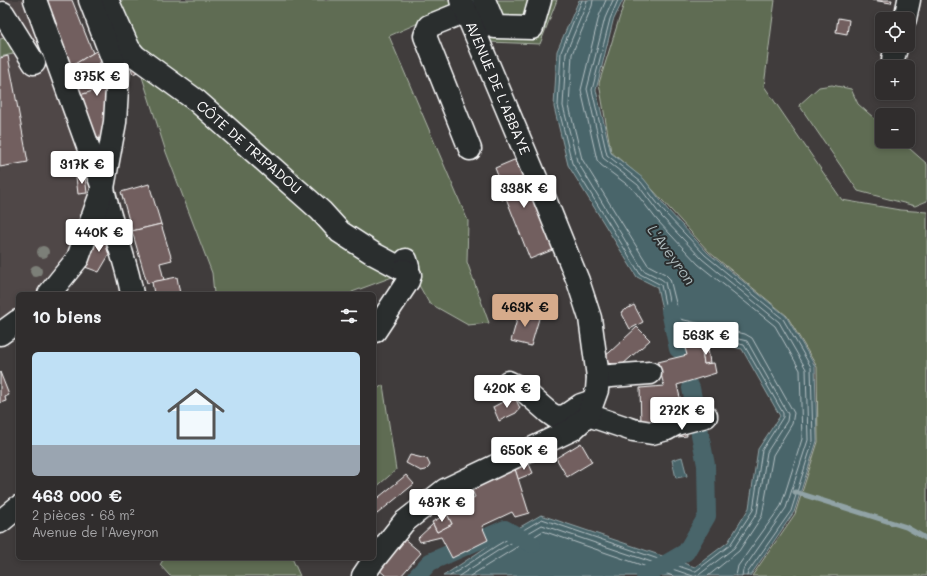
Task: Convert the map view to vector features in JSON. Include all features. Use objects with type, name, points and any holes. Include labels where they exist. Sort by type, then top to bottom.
[{"type":"street","points":[[35,0],[102,163],[107,207],[129,275],[132,292]]},
{"type":"street","points":[[95,0],[118,73],[115,122],[102,163]]},
{"type":"street","name":"CÔTE DE TRIPADOU","points":[[95,0],[108,2],[129,49],[135,56],[203,106],[321,211],[340,232],[374,254],[405,265],[410,275],[408,281],[376,329]]},
{"type":"street","points":[[484,0],[495,27],[532,28],[540,0]]},
{"type":"street","points":[[906,12],[909,0]]},
{"type":"street","points":[[463,5],[429,26],[425,36],[470,149]]},
{"type":"street","name":"AVENUE DE L'ABBAYE","points":[[463,5],[544,197],[578,281],[590,318],[598,377],[597,390],[590,408]]},
{"type":"street","points":[[0,14],[3,13],[34,64]]},
{"type":"street","points":[[51,292],[78,258],[104,188]]},
{"type":"street","points":[[0,334],[16,322]]},
{"type":"street","points":[[598,377],[650,373]]},
{"type":"street","points":[[508,382],[522,389],[555,417],[565,416],[582,405],[633,430],[652,433],[667,429],[676,424],[696,419]]},
{"type":"street","points":[[376,557],[404,522],[445,490],[573,430],[590,408]]},
{"type":"street","points":[[363,576],[374,560]]},
{"type":"shaded area","points":[[0,0],[25,0],[93,187],[68,257],[40,292],[16,292],[16,313],[0,325]]},
{"type":"green space","points":[[112,0],[458,0],[459,5],[389,36],[468,221],[467,262],[489,323],[468,325],[429,303],[412,273],[395,276],[352,292],[214,292],[212,273],[166,152],[129,36]]},
{"type":"green space","points":[[471,0],[557,0],[540,44],[489,42]]},
{"type":"green space","points":[[625,0],[775,0],[764,86],[842,200],[900,210],[927,212],[927,576],[752,576],[795,514],[818,442],[817,367],[787,316],[709,252],[643,179],[611,152],[599,83]]},
{"type":"green space","points":[[10,37],[13,54],[0,57],[0,39]]},
{"type":"green space","points":[[832,85],[851,89],[858,104],[875,119],[875,148],[909,148],[927,164],[927,201],[915,206],[858,191],[799,105],[819,87]]},
{"type":"green space","points":[[383,385],[396,470],[376,487],[376,390]]},
{"type":"green space","points":[[163,560],[293,560],[300,576],[170,576],[160,565]]},
{"type":"water","name":"L'Aveyron","points":[[579,0],[623,0],[613,21],[596,90],[611,153],[644,179],[668,210],[708,253],[786,316],[815,366],[817,441],[794,512],[750,576],[443,576],[494,542],[541,515],[695,567],[728,542],[749,508],[758,449],[780,416],[742,349],[667,332],[657,287],[637,277],[568,165],[554,107],[557,51]]},
{"type":"water","points":[[682,457],[687,476],[676,478],[672,460]]},
{"type":"building","points":[[44,0],[72,0],[93,53],[70,67]]},
{"type":"building","points":[[872,0],[892,0],[891,3]]},
{"type":"building","points":[[838,18],[849,20],[847,34],[836,32]]},
{"type":"building","points":[[101,48],[104,60],[86,72],[93,91],[80,95],[70,67]]},
{"type":"building","points":[[8,56],[28,162],[0,167],[0,58]]},
{"type":"building","points":[[104,60],[107,69],[107,108],[105,109],[101,138],[97,139],[80,95],[93,91],[86,72]]},
{"type":"building","points":[[130,66],[146,68],[133,74]]},
{"type":"building","points":[[514,160],[520,163],[555,249],[530,259],[506,198],[502,200],[495,182],[500,181],[495,168]]},
{"type":"building","points":[[85,176],[87,193],[78,194],[76,177]]},
{"type":"building","points":[[149,184],[161,224],[132,231],[121,192]]},
{"type":"building","points":[[161,224],[172,260],[160,263],[164,280],[147,283],[132,231]]},
{"type":"building","points":[[100,232],[105,232],[109,244],[106,246],[109,255],[99,272],[85,267]]},
{"type":"building","points":[[177,277],[180,292],[154,292],[152,282]]},
{"type":"building","points":[[634,305],[643,322],[630,329],[621,312]]},
{"type":"building","points":[[520,309],[540,315],[531,346],[511,341]]},
{"type":"building","points":[[637,327],[650,340],[622,365],[606,363],[606,355]]},
{"type":"building","points":[[697,341],[698,347],[701,347],[704,364],[714,363],[716,373],[677,385],[684,414],[665,417],[666,423],[641,424],[640,388],[664,386],[658,362],[687,355],[685,348],[690,347],[689,342]]},
{"type":"building","points":[[708,349],[710,363],[704,364],[702,350]]},
{"type":"building","points":[[0,372],[9,395],[5,397],[6,401],[0,403]]},
{"type":"building","points":[[514,396],[520,408],[516,413],[499,421],[493,407]]},
{"type":"building","points":[[686,425],[687,436],[678,437],[677,427]]},
{"type":"building","points":[[581,443],[592,462],[567,477],[556,458]]},
{"type":"building","points":[[410,455],[427,459],[430,465],[426,470],[421,471],[406,463]]},
{"type":"building","points":[[529,464],[533,473],[518,479],[515,469]]},
{"type":"building","points":[[515,469],[529,513],[515,517],[512,512],[482,526],[488,540],[452,558],[441,537],[420,542],[418,538],[433,524],[437,532],[452,524],[447,514],[456,509],[451,497],[462,493],[467,501],[475,497],[472,490]]},
{"type":"building","points":[[406,475],[414,484],[377,514],[376,499]]},
{"type":"building","points":[[447,514],[452,524],[437,532],[432,522]]},
{"type":"building","points":[[402,537],[421,553],[401,576],[386,576],[377,568]]},
{"type":"waterway","points":[[670,311],[678,349]]},
{"type":"waterway","points":[[645,576],[686,552],[707,516],[706,465],[691,388]]},
{"type":"waterway","points":[[795,492],[906,527],[927,539]]},
{"type":"waterway","points":[[417,576],[430,562],[505,529],[532,544]]}]
